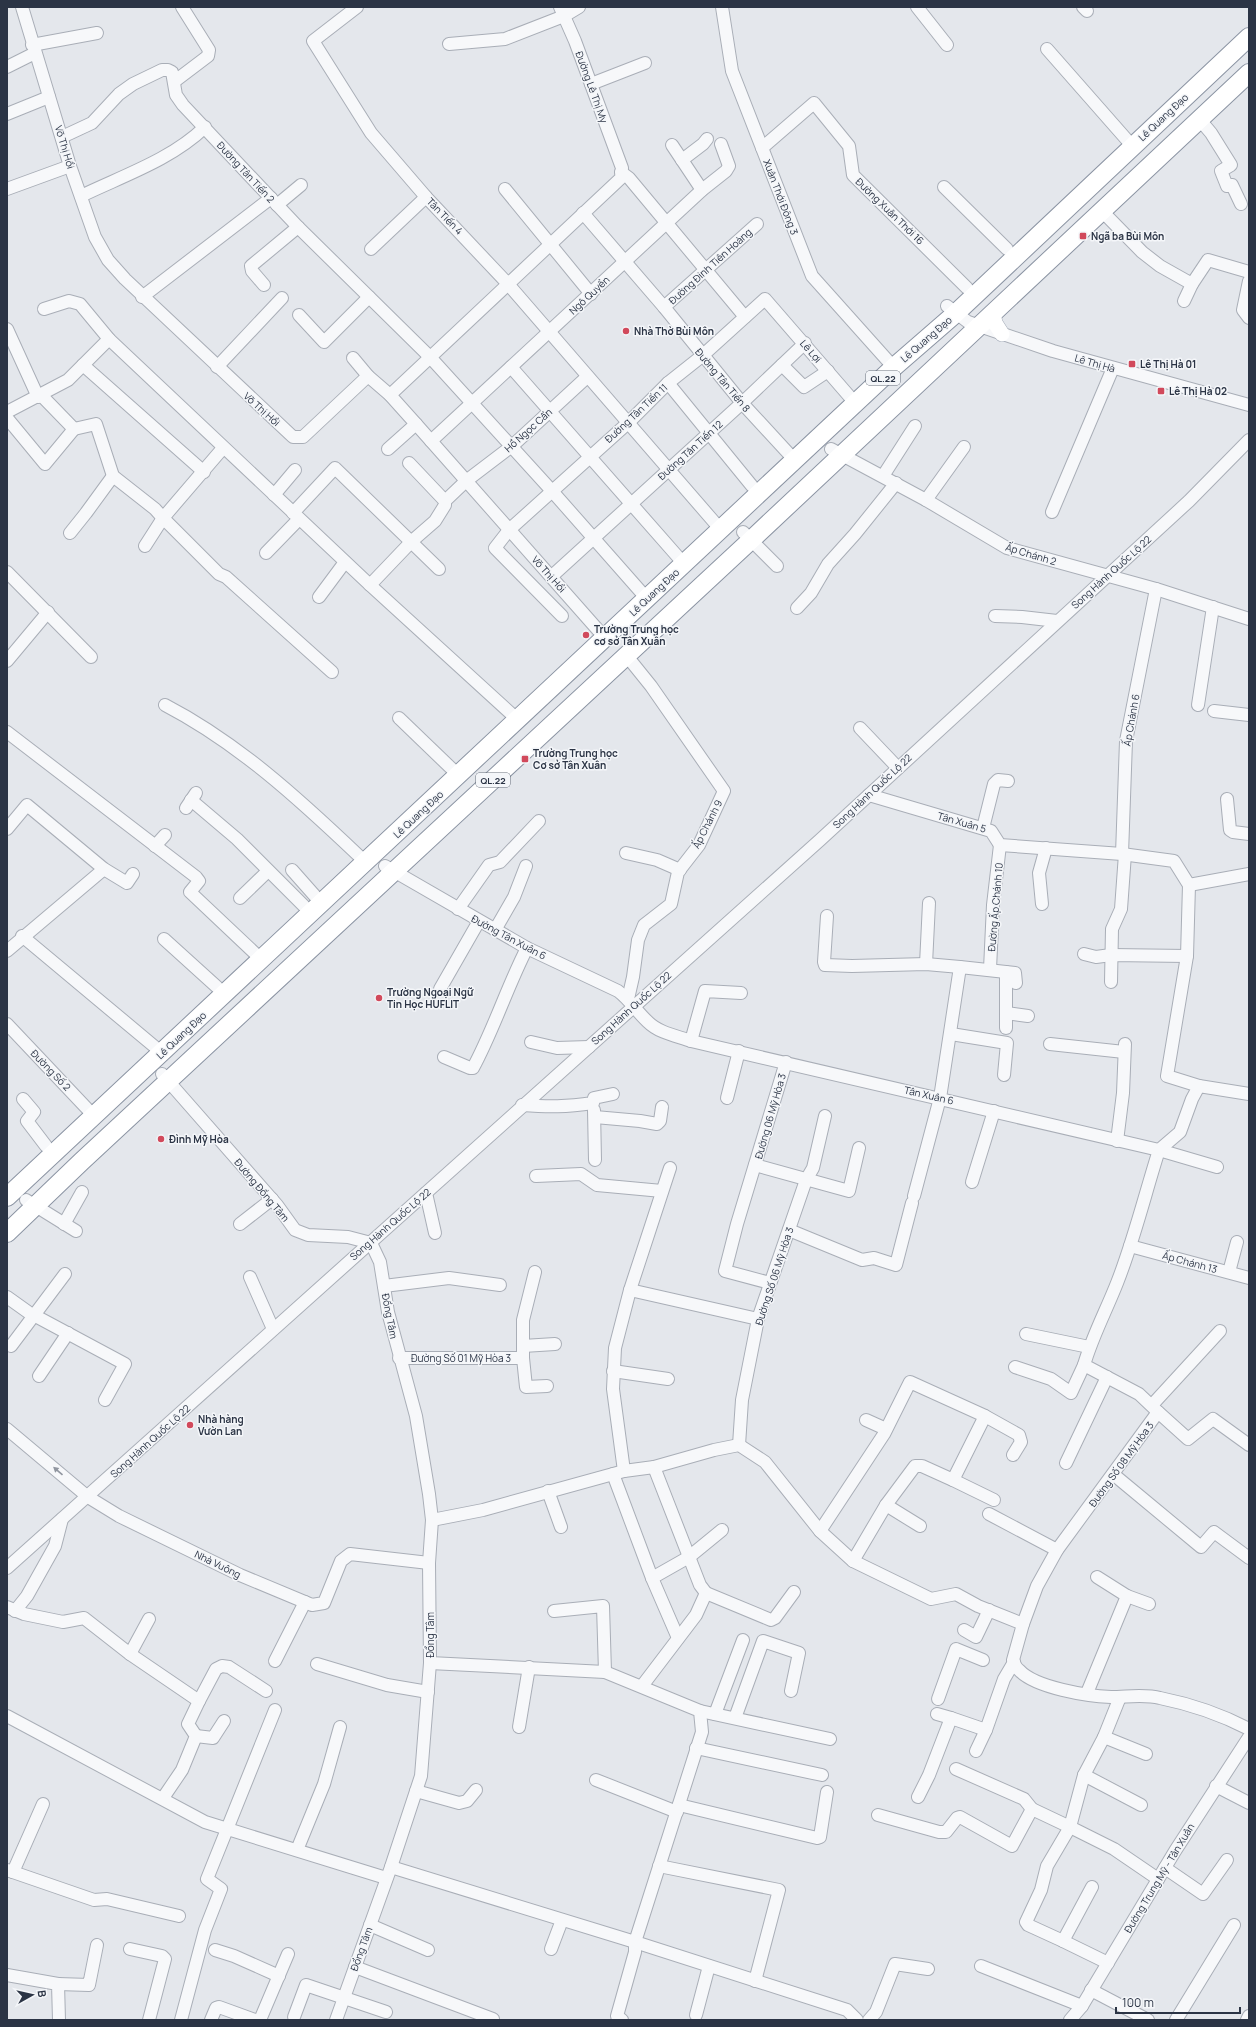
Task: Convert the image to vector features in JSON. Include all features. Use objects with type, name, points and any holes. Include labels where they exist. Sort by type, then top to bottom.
[{"type":"highway","name":"Lê Quang Đạo","points":[[962,317],[967,288],[1007,249],[1249,26]]},
{"type":"highway","name":"Lê Quang Đạo","points":[[389,869],[626,654],[835,452],[962,317],[1249,37]]},
{"type":"highway","name":"Lê Quang Đạo","points":[[7,1184],[46,1146],[91,1112],[891,364],[962,317],[1249,60]]},
{"type":"highway","name":"Lê Quang Đạo","points":[[962,317],[993,313],[1249,73]]},
{"type":"highway","name":"Lê Quang Đạo","points":[[7,1197],[155,1046],[217,987],[259,955],[309,901],[453,770],[515,716],[598,630],[641,592],[752,486],[853,400]]},
{"type":"highway","name":"Lê Quang Đạo","points":[[7,1233],[31,1203],[747,536]]},
{"type":"highway","name":"Lê Quang Đạo","points":[[7,1217],[31,1203]]},
{"type":"main road","points":[[993,313],[995,323],[1002,334]]},
{"type":"street","name":"Võ Thị Hồi","points":[[22,7],[33,49],[70,166],[95,237],[108,260],[142,297],[294,437],[304,436],[368,376],[390,395],[509,530],[552,576],[598,630]]},
{"type":"street","points":[[62,137],[92,123],[119,94],[133,84],[162,70],[172,72],[175,81],[208,56],[209,50],[182,7]]},
{"type":"street","name":"Tân Tiến 4","points":[[357,7],[313,41],[371,133],[426,197],[508,284],[587,377],[715,522]]},
{"type":"street","points":[[449,44],[505,39],[562,12],[579,7]]},
{"type":"street","name":"Xuân Thới Đông 3","points":[[722,7],[732,71],[812,276],[891,364]]},
{"type":"street","points":[[917,7],[947,45]]},
{"type":"street","name":"Đường Lê Thị My","points":[[562,12],[591,84],[622,170]]},
{"type":"street","points":[[7,67],[33,49],[96,33]]},
{"type":"street","points":[[1047,49],[1127,140]]},
{"type":"street","points":[[591,84],[645,63]]},
{"type":"street","name":"Đường Tân Tiến 2","points":[[175,81],[176,95],[183,105],[298,227],[430,357],[512,446],[641,592]]},
{"type":"street","points":[[7,114],[49,97]]},
{"type":"street","name":"Đường Xuân Thới 16","points":[[762,148],[814,103],[849,146],[853,175],[967,288]]},
{"type":"street","points":[[1200,120],[1211,133],[1230,166],[1221,171],[1227,186],[1232,184],[1242,206]]},
{"type":"street","points":[[80,196],[166,156],[192,139],[205,127]]},
{"type":"street","points":[[682,160],[703,144],[707,139]]},
{"type":"street","name":"Ngô Quyền","points":[[431,441],[702,190],[728,169],[728,162],[721,144]]},
{"type":"street","points":[[672,145],[702,190]]},
{"type":"street","points":[[7,189],[70,166]]},
{"type":"street","points":[[390,395],[621,178],[622,170]]},
{"type":"street","points":[[622,170],[745,317]]},
{"type":"street","points":[[142,297],[274,201],[301,185]]},
{"type":"street","points":[[944,187],[1007,249]]},
{"type":"street","points":[[505,189],[590,294]]},
{"type":"street","points":[[371,249],[426,197]]},
{"type":"street","points":[[1102,210],[1142,252],[1160,266],[1192,284]]},
{"type":"street","name":"Đường Tân Tiến 8","points":[[583,214],[664,307],[702,356],[742,403],[789,454]]},
{"type":"street","name":"Đường Đinh Tiên Hoàng","points":[[664,307],[757,224]]},
{"type":"street","points":[[264,285],[252,271],[251,266],[298,227]]},
{"type":"street","points":[[1184,301],[1192,284],[1208,260],[1249,272]]},
{"type":"street","points":[[1248,286],[1243,310],[1249,318]]},
{"type":"street","points":[[299,315],[324,342],[370,297]]},
{"type":"street","points":[[217,367],[282,298]]},
{"type":"street","name":"Đường Tân Tiến 11","points":[[562,616],[495,548],[509,530],[628,422],[668,383],[702,356],[765,299]]},
{"type":"street","name":"Lê Lợi","points":[[765,299],[853,400]]},
{"type":"street","points":[[44,309],[69,301],[80,304],[109,339],[223,448],[370,585],[515,716]]},
{"type":"street","name":"Lê Thị Hà","points":[[962,317],[1002,334],[1113,368],[1249,404]]},
{"type":"street","points":[[7,329],[39,396],[74,429]]},
{"type":"street","points":[[7,412],[68,380],[109,339]]},
{"type":"street","name":"Đường Tân Tiến 12","points":[[552,576],[742,403],[804,343]]},
{"type":"street","points":[[353,358],[368,376]]},
{"type":"street","points":[[782,364],[804,387],[828,371]]},
{"type":"street","points":[[83,365],[204,472]]},
{"type":"street","points":[[511,367],[678,557]]},
{"type":"street","points":[[1052,512],[1113,368]]},
{"type":"street","name":"Hồ Ngọc Cẩn","points":[[412,541],[435,521],[445,505],[446,500],[466,481],[512,446],[587,377]]},
{"type":"street","points":[[668,383],[708,434],[752,486]]},
{"type":"street","points":[[7,418],[45,464],[74,429],[96,424],[113,476],[155,508],[163,518],[219,574],[226,577],[332,672]]},
{"type":"street","points":[[388,449],[416,424]]},
{"type":"street","points":[[883,476],[915,426]]},
{"type":"street","name":"Song Hành Quốc Lộ 22","points":[[7,1568],[88,1497],[345,1264],[371,1243],[522,1105],[589,1047],[630,1003],[869,795],[1189,501],[1249,440]]},
{"type":"street","points":[[926,500],[964,447]]},
{"type":"street","points":[[145,546],[163,518],[223,448]]},
{"type":"street","name":"Ấp Chánh 2","points":[[835,452],[883,476],[1007,548],[1156,589],[1249,619]]},
{"type":"street","points":[[409,463],[446,500]]},
{"type":"street","points":[[266,553],[335,468],[412,541],[439,569]]},
{"type":"street","points":[[274,495],[295,470]]},
{"type":"street","points":[[70,533],[113,476]]},
{"type":"street","points":[[798,608],[811,593],[828,564],[896,484]]},
{"type":"street","points":[[747,536],[777,566]]},
{"type":"street","points":[[370,585],[412,541]]},
{"type":"street","points":[[319,597],[345,562]]},
{"type":"street","points":[[7,572],[91,657]]},
{"type":"street","name":"Ấp Chánh 6","points":[[1111,982],[1112,929],[1121,908],[1126,741],[1156,589]]},
{"type":"street","points":[[1198,705],[1213,607]]},
{"type":"street","points":[[7,661],[48,612]]},
{"type":"street","points":[[995,616],[1022,616],[1057,621]]},
{"type":"street","name":"Ấp Chánh 9","points":[[626,654],[673,717],[724,791],[699,845],[680,870],[671,904],[644,925],[638,940],[630,1003]]},
{"type":"street","points":[[165,705],[202,726],[257,765],[314,813],[359,856]]},
{"type":"street","points":[[1214,711],[1249,715]]},
{"type":"street","points":[[399,718],[453,770]]},
{"type":"street","points":[[860,728],[898,768]]},
{"type":"street","points":[[7,732],[199,881],[190,892],[259,955]]},
{"type":"street","points":[[983,828],[994,784],[998,780],[1008,781]]},
{"type":"street","name":"Tân Xuân 5","points":[[869,795],[991,831],[1000,845]]},
{"type":"street","points":[[1227,799],[1231,832],[1249,834]]},
{"type":"street","points":[[191,800],[237,839],[268,871],[309,901]]},
{"type":"street","points":[[7,829],[27,805],[104,869],[127,883],[134,874]]},
{"type":"street","points":[[458,909],[489,865],[500,862],[539,821]]},
{"type":"street","points":[[155,846],[165,834]]},
{"type":"street","points":[[1000,845],[1123,854],[1174,861],[1189,885],[1187,956],[1167,1076],[1199,1086],[1249,1094]]},
{"type":"street","name":"Đường Ấp Chánh 10","points":[[990,969],[993,905],[1000,845]]},
{"type":"street","points":[[1042,904],[1039,873],[1046,848]]},
{"type":"street","points":[[626,853],[657,860],[680,870]]},
{"type":"street","points":[[495,930],[514,896],[526,866]]},
{"type":"street","points":[[7,951],[22,936],[104,869]]},
{"type":"street","name":"Đường Tân Xuân 6","points":[[389,869],[527,948],[598,980],[630,1003]]},
{"type":"street","points":[[292,870],[309,901]]},
{"type":"street","points":[[240,898],[268,871]]},
{"type":"street","points":[[1189,885],[1249,874]]},
{"type":"street","points":[[926,964],[929,903]]},
{"type":"street","points":[[826,916],[825,965],[852,966],[926,964],[990,969],[1015,974],[1016,983]]},
{"type":"street","points":[[440,989],[479,921]]},
{"type":"street","points":[[22,936],[155,1046]]},
{"type":"street","points":[[164,939],[217,987]]},
{"type":"street","points":[[444,1057],[473,1068],[495,1022],[512,978],[527,948]]},
{"type":"street","points":[[1084,954],[1096,957],[1111,955],[1187,956]]},
{"type":"street","points":[[789,1230],[862,1260],[874,1258],[896,1265],[940,1098],[951,1034],[960,967]]},
{"type":"street","points":[[1006,972],[1006,1028]]},
{"type":"street","points":[[691,1040],[705,991],[741,992]]},
{"type":"street","name":"Tân Xuân 6","points":[[630,1003],[650,1024],[669,1034],[1160,1150],[1217,1167]]},
{"type":"street","points":[[1006,1013],[1028,1016]]},
{"type":"street","name":"Đường Số 2","points":[[7,1024],[91,1112]]},
{"type":"street","points":[[951,1034],[1007,1043],[1004,1075]]},
{"type":"street","points":[[531,1042],[557,1048],[589,1047]]},
{"type":"street","points":[[1050,1044],[1124,1048],[1123,1093],[1117,1141]]},
{"type":"street","points":[[727,1098],[739,1051]]},
{"type":"street","name":"Đường 06 Mỹ Hòa 3","points":[[786,1062],[755,1165],[849,1191],[859,1148]]},
{"type":"street","name":"Đường Đồng Tâm","points":[[165,1078],[272,1199],[295,1230],[308,1235],[348,1237],[371,1243]]},
{"type":"street","points":[[1015,1367],[1051,1379],[1071,1393],[1084,1365],[1089,1347],[1117,1284],[1160,1150],[1180,1132],[1192,1099],[1199,1086]]},
{"type":"street","points":[[595,1160],[594,1098],[613,1094]]},
{"type":"street","points":[[23,1099],[34,1112],[27,1121],[46,1146]]},
{"type":"street","points":[[522,1105],[556,1108],[593,1103]]},
{"type":"street","points":[[595,1118],[640,1121],[657,1124],[660,1121],[662,1107]]},
{"type":"street","points":[[972,1182],[994,1111]]},
{"type":"street","name":"Đường Số 06 Mỹ Hòa 3","points":[[739,1445],[742,1400],[758,1319],[806,1180],[813,1168],[825,1116]]},
{"type":"street","points":[[755,1165],[737,1224],[725,1271],[770,1283]]},
{"type":"street","points":[[670,1168],[630,1290],[615,1348],[613,1389],[619,1473],[652,1578],[678,1638]]},
{"type":"street","points":[[536,1176],[581,1174],[597,1185],[662,1191]]},
{"type":"street","points":[[64,1224],[82,1192]]},
{"type":"street","points":[[426,1193],[435,1233]]},
{"type":"street","points":[[240,1224],[272,1199]]},
{"type":"street","points":[[31,1203],[76,1231]]},
{"type":"street","points":[[1229,1272],[1237,1242]]},
{"type":"street","name":"Đồng Tâm","points":[[336,2020],[389,1873],[421,1776],[430,1663],[429,1563],[432,1520],[429,1494],[416,1416],[399,1358],[388,1312],[380,1262],[371,1243]]},
{"type":"street","name":"Ấp Chánh 13","points":[[1130,1246],[1249,1278]]},
{"type":"street","points":[[535,1272],[523,1320],[522,1358],[526,1387],[547,1386]]},
{"type":"street","points":[[11,1346],[65,1274]]},
{"type":"street","points":[[250,1277],[273,1329]]},
{"type":"street","points":[[384,1286],[449,1278],[500,1285]]},
{"type":"street","points":[[630,1290],[758,1319]]},
{"type":"street","points":[[7,1297],[34,1315],[125,1364],[105,1400]]},
{"type":"street","name":"Đường Số 08 Mỹ Hòa 3","points":[[976,1751],[986,1730],[1004,1679],[1014,1662],[1013,1660],[1023,1624],[1037,1586],[1058,1550],[1112,1474],[1155,1408],[1220,1331]]},
{"type":"street","points":[[39,1376],[68,1333]]},
{"type":"street","points":[[1026,1334],[1089,1347]]},
{"type":"street","points":[[522,1346],[555,1344]]},
{"type":"street","name":"Đường Số 01 Mỹ Hòa 3","points":[[399,1358],[522,1358]]},
{"type":"street","points":[[1084,1365],[1140,1394],[1188,1439],[1213,1419],[1249,1445]]},
{"type":"street","points":[[613,1371],[668,1379]]},
{"type":"street","points":[[1066,1463],[1107,1378]]},
{"type":"street","points":[[820,1531],[839,1505],[886,1430],[909,1384],[912,1382],[985,1416],[1020,1436],[1020,1442],[1013,1455]]},
{"type":"street","points":[[953,1480],[985,1416]]},
{"type":"street","points":[[866,1420],[886,1430]]},
{"type":"street","name":"Nhà Vuông","points":[[7,1429],[88,1497],[119,1516],[233,1571],[312,1605],[324,1603],[340,1561],[350,1554],[429,1563]]},
{"type":"street","points":[[432,1520],[483,1510],[548,1491],[619,1473],[654,1467],[714,1450],[739,1445],[765,1462],[820,1531],[853,1561],[931,1599],[956,1594],[1023,1624]]},
{"type":"street","points":[[853,1561],[886,1505],[916,1465],[925,1467],[994,1500]]},
{"type":"street","points":[[654,1467],[700,1585],[706,1593],[771,1620],[775,1618],[794,1592]]},
{"type":"street","points":[[1112,1474],[1201,1547],[1214,1532],[1249,1558]]},
{"type":"street","points":[[548,1491],[561,1527]]},
{"type":"street","points":[[886,1505],[920,1526]]},
{"type":"street","points":[[989,1514],[1058,1550]]},
{"type":"street","points":[[62,1519],[55,1546],[27,1596],[11,1609],[24,1614],[63,1622],[84,1618],[130,1654],[200,1701]]},
{"type":"street","points":[[652,1578],[689,1557],[722,1530]]},
{"type":"street","points":[[1097,1577],[1127,1596],[1149,1604]]},
{"type":"street","points":[[642,1686],[696,1615],[706,1593]]},
{"type":"street","points":[[1088,1693],[1127,1596]]},
{"type":"street","points":[[275,1662],[305,1602]]},
{"type":"street","points":[[554,1611],[603,1606],[605,1672]]},
{"type":"street","points":[[964,1630],[976,1637],[989,1610]]},
{"type":"street","points":[[130,1654],[149,1619]]},
{"type":"street","points":[[735,1718],[764,1638],[799,1653],[791,1691]]},
{"type":"street","points":[[715,1714],[743,1640]]},
{"type":"street","points":[[938,1699],[956,1649],[983,1660]]},
{"type":"street","points":[[1014,1662],[1018,1670],[1023,1674],[1042,1684],[1088,1693],[1120,1697],[1159,1697],[1228,1718],[1249,1729]]},
{"type":"street","points":[[430,1663],[605,1672],[700,1711],[830,1739]]},
{"type":"street","points":[[317,1664],[387,1685],[428,1692]]},
{"type":"street","points":[[224,1721],[213,1738],[196,1736],[188,1724],[216,1669],[222,1666],[228,1667],[266,1691]]},
{"type":"street","points":[[519,1727],[529,1667]]},
{"type":"street","points":[[1108,1963],[1028,1925],[1026,1922],[1041,1890],[1046,1866],[1070,1827],[1084,1775],[1104,1737],[1120,1697]]},
{"type":"street","points":[[181,2020],[205,1930],[221,1889],[207,1879],[275,1710]]},
{"type":"street","points":[[622,2020],[617,2016],[635,1952],[635,1942],[702,1732],[700,1711]]},
{"type":"street","points":[[937,1714],[986,1730]]},
{"type":"street","points":[[7,1716],[163,1798],[205,1822],[297,1850],[389,1873],[562,1920],[635,1942],[847,2010],[857,2020]]},
{"type":"street","points":[[918,1797],[951,1718]]},
{"type":"street","points":[[297,1850],[324,1784],[340,1727]]},
{"type":"street","points":[[163,1798],[182,1770],[196,1736]]},
{"type":"street","points":[[1104,1737],[1146,1754]]},
{"type":"street","name":"Đường Trung Mỹ - Tân Xuân","points":[[1070,2020],[1082,2006],[1158,1879],[1216,1786],[1249,1737]]},
{"type":"street","points":[[696,1748],[822,1775]]},
{"type":"street","points":[[956,1769],[1024,1799],[1032,1809],[1114,1849],[1158,1879]]},
{"type":"street","points":[[1084,1775],[1141,1805]]},
{"type":"street","points":[[596,1780],[678,1809],[818,1838],[820,1837],[827,1792]]},
{"type":"street","points":[[1216,1786],[1249,1803]]},
{"type":"street","points":[[416,1791],[459,1803],[467,1801],[476,1790]]},
{"type":"street","points":[[42,1804],[10,1871],[94,1900],[107,1899],[179,1916]]},
{"type":"street","points":[[878,1815],[939,1832],[946,1832],[957,1818],[960,1817],[1012,1846],[1032,1809]]},
{"type":"street","points":[[1165,1868],[1203,1894],[1227,1860]]},
{"type":"street","points":[[659,1866],[779,1890],[754,1981]]},
{"type":"street","points":[[1063,1941],[1092,1887]]},
{"type":"street","points":[[552,1949],[562,1920]]},
{"type":"street","points":[[370,1925],[428,1950]]},
{"type":"street","points":[[1176,2020],[1234,1925]]},
{"type":"street","points":[[7,1975],[58,1984],[89,1985],[97,1945]]},
{"type":"street","points":[[130,1949],[162,1956],[165,1960],[149,2020]]},
{"type":"street","points":[[215,1950],[234,1956],[279,1976]]},
{"type":"street","points":[[260,2020],[288,1954]]},
{"type":"street","points":[[869,2020],[876,2012],[895,1964],[928,1969]]},
{"type":"street","points":[[696,2014],[709,1966]]},
{"type":"street","points":[[981,1966],[1082,2006]]},
{"type":"street","points":[[355,1967],[493,2018]]},
{"type":"street","points":[[58,1984],[59,2020]]},
{"type":"street","points":[[294,2017],[306,1985],[386,2012]]},
{"type":"street","points":[[1092,1990],[1148,2020]]},
{"type":"street","points":[[211,2020],[216,2008],[219,2007],[255,2020]]},
{"type":"street","points":[[1248,2020],[1249,2016]]},
{"type":"place","name":"Ngã ba Bùi Môn","points":[[1083,236]]},
{"type":"place","name":"Nhà Thờ Bùi Môn","points":[[626,331]]},
{"type":"place","name":"Lê Thị Hà 01","points":[[1132,364]]},
{"type":"place","name":"Lê Thị Hà 02","points":[[1161,391]]},
{"type":"place","name":"Trường Trung học cơ sở Tân Xuân","points":[[586,635]]},
{"type":"place","name":"Trường Trung học Cơ sở Tân Xuân","points":[[525,759]]},
{"type":"place","name":"Trường Ngoại Ngữ Tin Học HUFLIT","points":[[379,998]]},
{"type":"place","name":"Đình Mỹ Hòa","points":[[161,1139]]},
{"type":"place","name":"Nhà hàng Vườn Lan","points":[[190,1425]]}]
